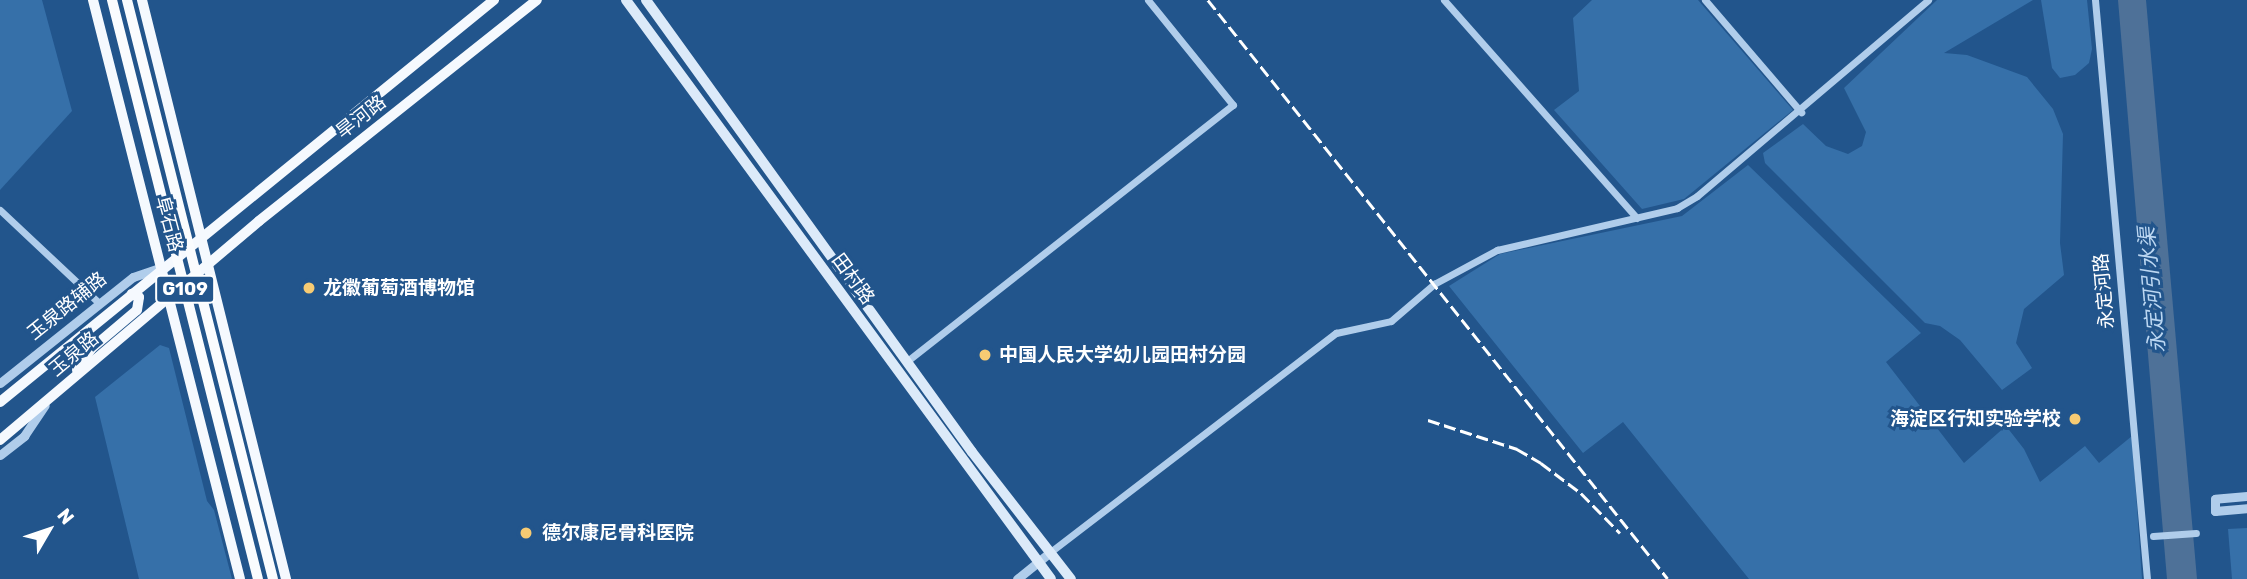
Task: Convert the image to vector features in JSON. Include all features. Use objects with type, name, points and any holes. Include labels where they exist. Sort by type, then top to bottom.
[{"type":"highway","name":"阜石路","points":[[112,0],[258,579]]},
{"type":"highway","name":"阜石路","points":[[127,0],[272,579]]},
{"type":"main road","name":"阜石路","points":[[93,0],[240,579]]},
{"type":"main road","name":"阜石路","points":[[142,0],[286,579]]},
{"type":"main road","name":"旱河路","points":[[162,267],[494,0]]},
{"type":"main road","name":"旱河路","points":[[170,297],[537,0]]},
{"type":"main road","name":"田村路","points":[[626,0],[1051,579]]},
{"type":"main road","name":"田村路","points":[[646,0],[906,362],[1070,579]]},
{"type":"main road","name":"玉泉路","points":[[0,402],[162,267]]},
{"type":"main road","points":[[72,379],[91,349],[137,310],[139,297],[132,294]]},
{"type":"main road","name":"玉泉路","points":[[0,440],[170,297]]},
{"type":"street","points":[[906,362],[1233,105],[1148,0]]},
{"type":"street","points":[[1444,0],[1637,218]]},
{"type":"street","points":[[1705,0],[1801,112]]},
{"type":"street","points":[[1017,579],[1336,333],[1391,321],[1434,284],[1497,250],[1677,208],[1697,196],[1801,112],[1928,0]]},
{"type":"street","name":"永定河路","points":[[2095,0],[2147,579]]},
{"type":"street","points":[[0,210],[99,303]]},
{"type":"street","name":"玉泉路辅路","points":[[0,383],[133,277],[162,267]]},
{"type":"street","points":[[0,455],[24,436],[52,395]]},
{"type":"street","points":[[2247,496],[2215,499],[2215,511],[2247,508]]},
{"type":"street","points":[[2153,536],[2196,533]]},
{"type":"shaded area","points":[[0,0],[42,0],[72,111],[0,190]]},
{"type":"shaded area","points":[[1592,0],[1698,0],[1793,110],[1684,199],[1642,209],[1554,110],[1579,91],[1573,18]]},
{"type":"shaded area","points":[[1937,0],[2033,0],[1944,53],[1967,55],[2027,77],[2053,109],[2063,134],[2060,243],[2064,275],[2024,309],[2016,343],[2032,368],[2002,390],[1960,340],[1940,326],[1925,323],[1765,163],[1763,153],[1803,124],[1826,146],[1848,154],[1862,146],[1866,132],[1844,88]]},
{"type":"shaded area","points":[[2041,0],[2087,0],[2092,49],[2089,63],[2075,75],[2060,78],[2052,68]]},
{"type":"shaded area","points":[[1748,165],[1921,333],[1886,362],[1964,463],[2006,426],[2024,449],[2040,482],[2085,446],[2099,463],[2132,436],[2142,579],[1749,579],[1623,422],[1583,453],[1449,286],[1500,254],[1682,216]]},
{"type":"shaded area","points":[[160,345],[169,348],[207,501],[214,510],[232,579],[139,579],[95,397]]},
{"type":"shaded area","points":[[2247,528],[2247,579],[2232,579],[2228,529]]},
{"type":"water","name":"永定河引水渠","points":[[2118,0],[2146,0],[2197,579],[2167,579]]},
{"type":"railway","points":[[1208,0],[1668,579]]},
{"type":"railway","points":[[1428,420],[1517,449],[1541,463],[1581,493],[1620,533]]},
{"type":"place","name":"龙徽葡萄酒博物馆","points":[[309,288]]},
{"type":"place","name":"中国人民大学幼儿园田村分园","points":[[985,355]]},
{"type":"place","name":"海淀区行知实验学校","points":[[2075,419]]},
{"type":"place","name":"德尔康尼骨科医院","points":[[526,533]]}]
